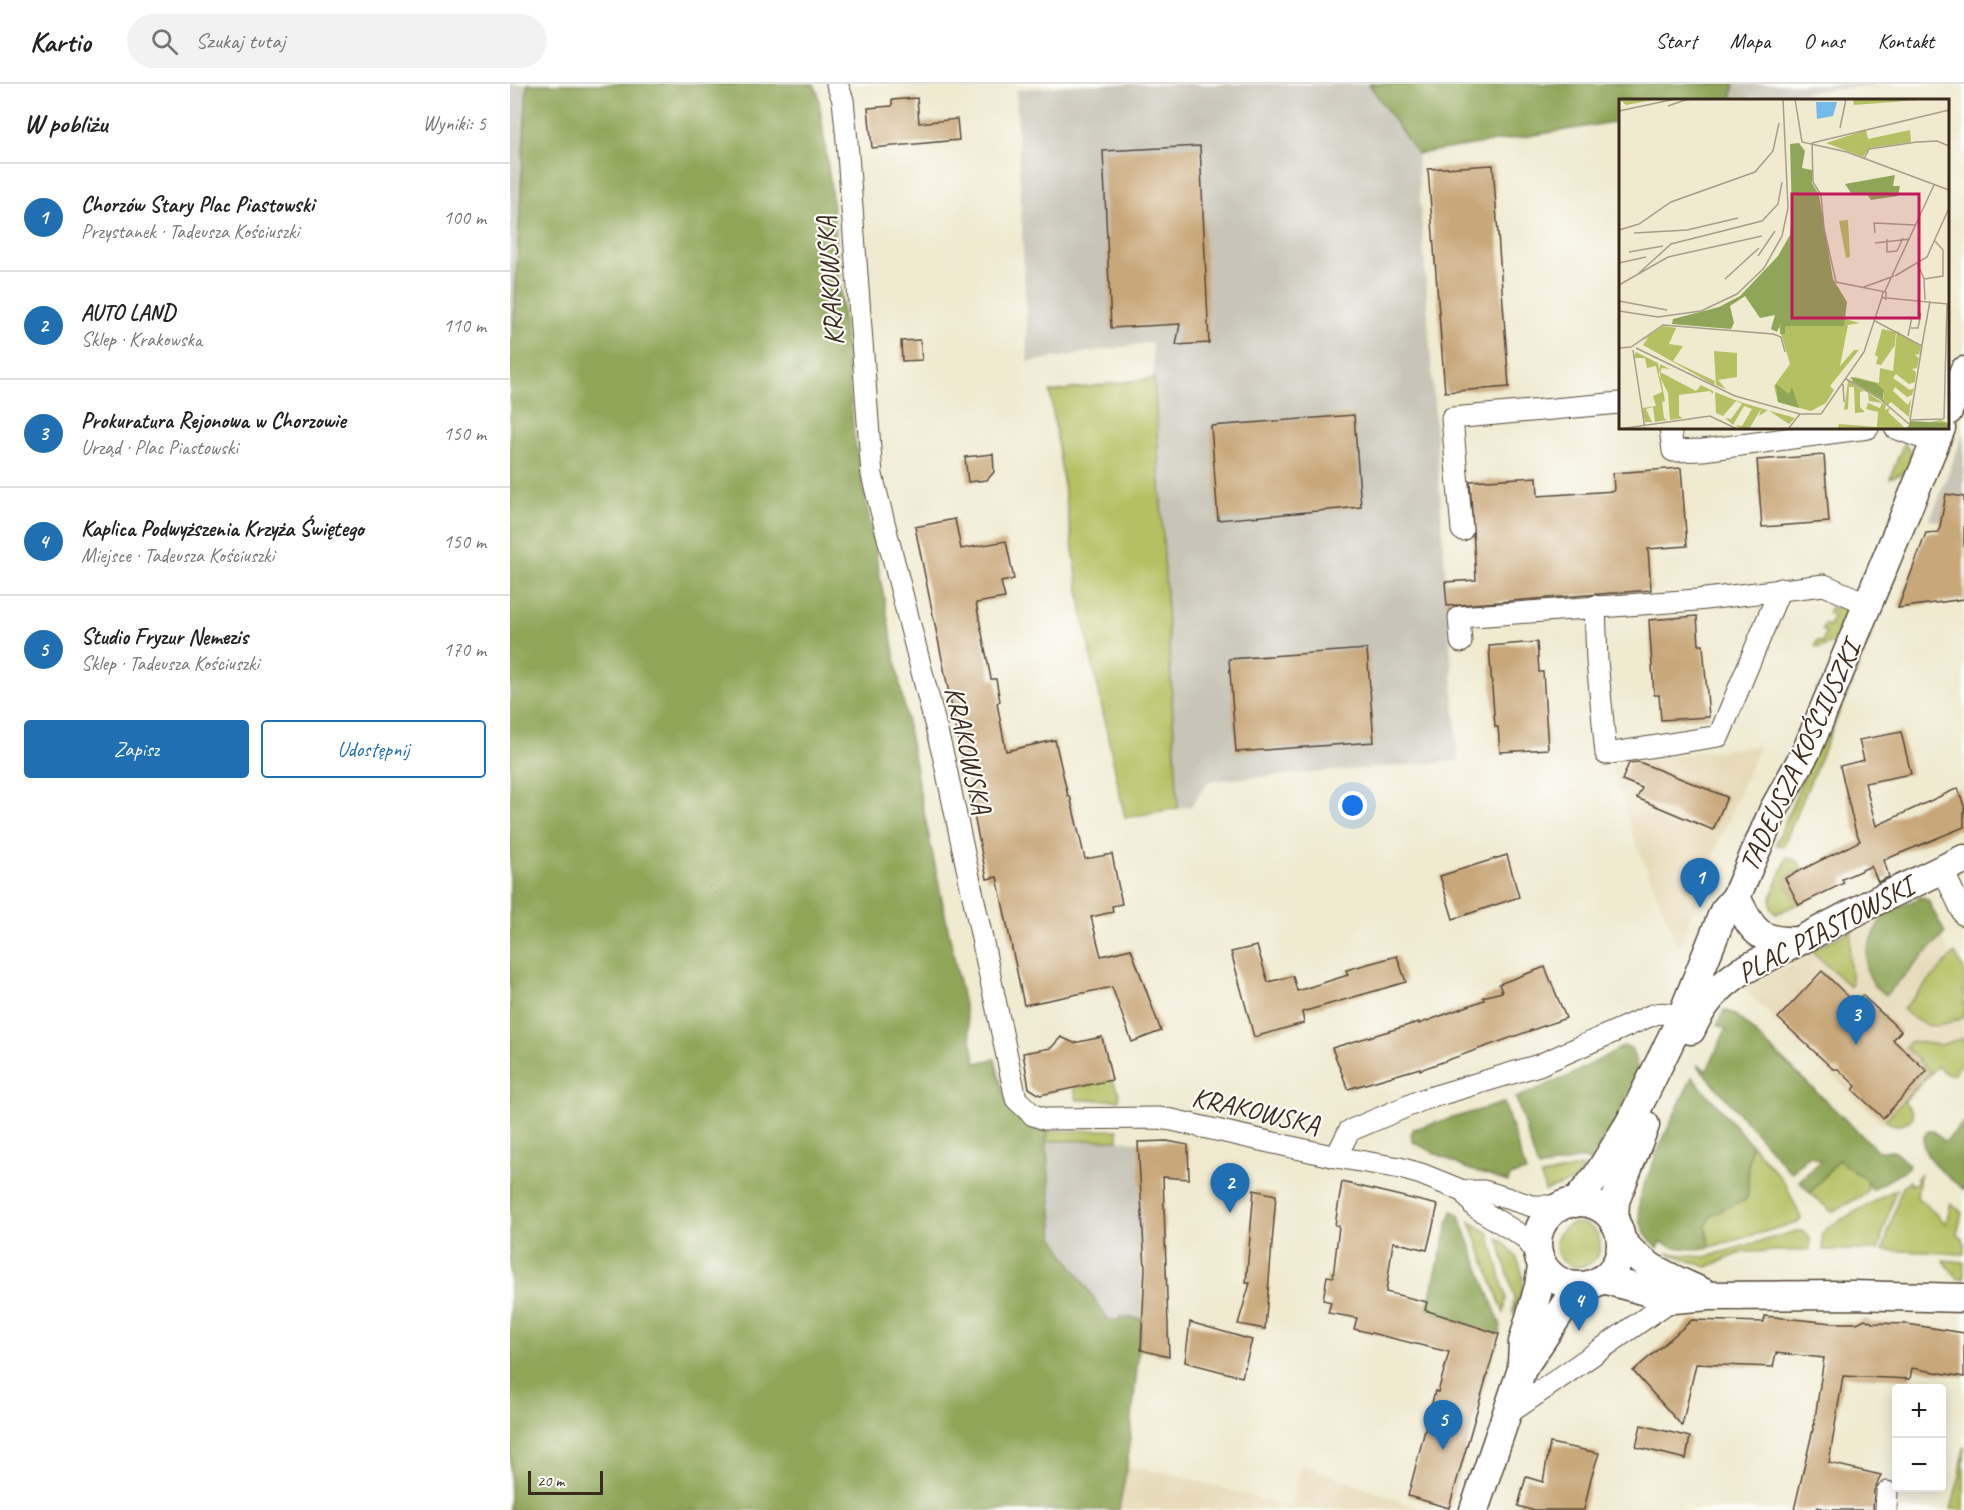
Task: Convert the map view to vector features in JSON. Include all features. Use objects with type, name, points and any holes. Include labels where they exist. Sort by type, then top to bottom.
[{"type":"street","name":"KRAKOWSKA","points":[[837,84],[843,100],[847,141],[872,475],[944,759],[1016,1099],[1033,1115],[1045,1119],[1158,1118],[1172,1120],[1421,1174],[1463,1191],[1484,1191],[1532,1206],[1568,1204]]},
{"type":"street","points":[[1949,406],[1964,371]]},
{"type":"street","points":[[1462,530],[1452,418],[1619,403]]},
{"type":"street","points":[[1670,429],[1673,452],[1860,429]]},
{"type":"street","points":[[1901,429],[1938,435]]},
{"type":"street","name":"TADEUSZA KOŚCIUSZKI","points":[[1618,1231],[1616,1201],[1684,1029],[1724,911],[1736,897],[1774,809],[1807,750],[1938,435]]},
{"type":"street","points":[[1461,642],[1459,616],[1697,600],[1824,585],[1868,604]]},
{"type":"street","points":[[1595,606],[1597,661],[1606,754],[1719,736],[1779,589]]},
{"type":"street","name":"PLAC PIASTOWSKI","points":[[1952,864],[1945,875],[1964,915]]},
{"type":"street","name":"PLAC PIASTOWSKI","points":[[1684,1029],[1697,1017],[1720,986],[1740,972],[1952,864]]},
{"type":"street","points":[[1736,897],[1749,923],[1763,937],[1772,940],[1799,940]]},
{"type":"street","name":"KRAKOWSKA","points":[[1336,1157],[1349,1131],[1422,1100],[1539,1065],[1659,1012],[1676,1017],[1684,1029]]},
{"type":"street","name":"TADEUSZA KOŚCIUSZKI","points":[[1568,1204],[1597,1176],[1684,1029]]},
{"type":"street","name":"KRAKOWSKA","points":[[1463,1191],[1475,1207],[1524,1237],[1540,1259]]},
{"type":"street","points":[[1522,1369],[1523,1342],[1539,1286],[1539,1231],[1550,1213],[1568,1204],[1592,1204],[1602,1208],[1631,1253],[1650,1267],[1710,1296]]},
{"type":"street","points":[[1540,1259],[1551,1277],[1563,1284],[1577,1287],[1592,1286],[1614,1269],[1620,1256],[1618,1231]]},
{"type":"street","points":[[1604,1279],[1674,1299],[1710,1296],[1862,1295],[1964,1298]]},
{"type":"street","points":[[1474,1510],[1522,1369],[1577,1287]]},
{"type":"street","points":[[1505,1416],[1674,1299]]},
{"type":"shaded area","points":[[510,84],[527,84],[514,319],[510,347]]},
{"type":"shaded area","points":[[1084,84],[1369,84],[1417,154],[1458,761],[1209,781],[1191,806],[1178,808],[1152,342],[1028,362],[1016,90]]},
{"type":"shaded area","points":[[1734,84],[1876,84],[1876,85],[1731,99]]},
{"type":"shaded area","points":[[1964,433],[1964,524],[1930,520]]},
{"type":"shaded area","points":[[1759,746],[1716,849],[1679,949],[1633,835],[1611,765],[1681,754]]},
{"type":"shaded area","points":[[1923,899],[1964,983],[1964,1043],[1882,1124],[1743,988]]},
{"type":"shaded area","points":[[1046,1141],[1138,1142],[1144,1251],[1142,1252],[1142,1319],[1120,1317],[1120,1320],[1108,1320],[1053,1238]]},
{"type":"shaded area","points":[[1302,1464],[1423,1510],[1119,1510],[1127,1467],[1169,1473],[1290,1507]]},
{"type":"green space","points":[[527,84],[814,84],[818,94],[831,188],[854,436],[922,803],[976,1063],[995,1059],[1001,1085],[1015,1115],[1035,1128],[1049,1131],[1046,1141],[1054,1238],[1108,1320],[1120,1320],[1120,1317],[1142,1319],[1127,1467],[1119,1510],[510,1510],[510,347],[514,319]]},
{"type":"green space","points":[[1369,84],[1734,84],[1731,99],[1619,99],[1619,121],[1417,154]]},
{"type":"green space","points":[[1154,378],[1178,808],[1125,818],[1083,617],[1050,392]]},
{"type":"green space","points":[[1904,443],[1913,454],[1917,468],[1890,478]]},
{"type":"green space","points":[[1839,602],[1849,617],[1848,636],[1820,648],[1815,646],[1817,641],[1822,642],[1826,632],[1822,630],[1824,624],[1829,626],[1833,615],[1828,613],[1831,607],[1836,609]]},
{"type":"green space","points":[[1866,626],[1874,629],[1783,847],[1776,844]]},
{"type":"green space","points":[[1787,857],[1799,862],[1802,869],[1785,878],[1798,904],[1776,914],[1771,908],[1771,898]]},
{"type":"green space","points":[[1921,897],[1928,900],[1945,933],[1886,995],[1874,986],[1866,968],[1867,951],[1882,917]]},
{"type":"green space","points":[[1852,930],[1849,955],[1852,983],[1850,987],[1811,950]]},
{"type":"green space","points":[[1955,953],[1964,970],[1964,1015],[1959,1020],[1956,1019],[1947,1024],[1926,1025],[1903,1009]]},
{"type":"green space","points":[[1724,1010],[1735,1014],[1878,1151],[1894,1151],[1909,1165],[1906,1170],[1872,1190],[1867,1181],[1838,1160],[1810,1193],[1799,1181],[1821,1161],[1810,1155],[1791,1173],[1697,1065],[1707,1070],[1726,1029],[1717,1025]]},
{"type":"green space","points":[[1964,1038],[1964,1057],[1954,1074],[1946,1074],[1937,1066],[1904,1101],[1912,1111],[1913,1117],[1900,1125],[1893,1125],[1886,1121],[1930,1072],[1905,1047],[1911,1041],[1940,1045]]},
{"type":"green space","points":[[1624,1046],[1631,1048],[1638,1068],[1621,1112],[1589,1162],[1583,1158],[1538,1169],[1516,1098],[1571,1075]]},
{"type":"green space","points":[[1692,1077],[1751,1144],[1748,1196],[1744,1201],[1711,1216],[1706,1226],[1710,1247],[1685,1249],[1661,1242],[1658,1248],[1646,1235],[1641,1224],[1639,1202],[1644,1184]]},
{"type":"green space","points":[[1112,1080],[1119,1093],[1119,1100],[1077,1100],[1074,1088]]},
{"type":"green space","points":[[1504,1103],[1526,1172],[1510,1176],[1508,1182],[1465,1168],[1413,1142],[1411,1135],[1413,1129]]},
{"type":"green space","points":[[1964,1122],[1964,1190],[1941,1171],[1927,1155],[1924,1138],[1928,1131],[1933,1131],[1945,1142]]},
{"type":"green space","points":[[1118,1130],[1118,1140],[1046,1141],[1049,1131]]},
{"type":"green space","points":[[1751,1144],[1785,1183],[1801,1218],[1797,1223],[1710,1247],[1706,1228],[1710,1217],[1720,1210],[1744,1201]]},
{"type":"green space","points":[[1838,1160],[1867,1181],[1868,1189],[1865,1194],[1832,1212],[1810,1193]]},
{"type":"green space","points":[[1585,1168],[1573,1181],[1545,1191],[1541,1176]]},
{"type":"green space","points":[[1920,1175],[1917,1197],[1946,1223],[1951,1203],[1962,1213],[1957,1234],[1964,1240],[1964,1254],[1883,1250],[1902,1186],[1909,1181],[1911,1185],[1918,1182],[1916,1178]]},
{"type":"green space","points":[[1896,1189],[1878,1250],[1823,1250],[1822,1234],[1828,1227]]},
{"type":"green space","points":[[1452,1210],[1459,1215],[1501,1326],[1499,1334],[1426,1311]]},
{"type":"green space","points":[[1470,1222],[1489,1233],[1506,1297],[1504,1314]]},
{"type":"green space","points":[[1578,1223],[1594,1229],[1600,1245],[1594,1261],[1578,1267],[1562,1261],[1556,1245],[1562,1229]]},
{"type":"green space","points":[[1803,1231],[1810,1237],[1810,1250],[1744,1252],[1707,1267],[1667,1253],[1705,1257]]},
{"type":"green space","points":[[1498,1238],[1516,1257],[1521,1269],[1523,1283],[1513,1315],[1514,1296]]},
{"type":"green space","points":[[1943,1260],[1964,1262],[1964,1279],[1957,1278]]},
{"type":"green space","points":[[1964,1446],[1964,1510],[1951,1509],[1960,1475]]},
{"type":"building","points":[[917,98],[919,123],[957,119],[959,140],[872,148],[868,108],[892,106],[892,100]]},
{"type":"building","points":[[1200,146],[1209,343],[1176,345],[1180,324],[1111,328],[1103,151]]},
{"type":"building","points":[[1493,165],[1509,387],[1445,392],[1428,169]]},
{"type":"building","points":[[920,340],[922,360],[902,361],[901,341]]},
{"type":"building","points":[[1354,415],[1361,507],[1218,520],[1211,426]]},
{"type":"building","points":[[993,454],[994,472],[987,480],[968,482],[965,457]]},
{"type":"building","points":[[1824,455],[1829,522],[1762,527],[1757,460]]},
{"type":"building","points":[[1681,468],[1687,546],[1648,549],[1651,590],[1447,606],[1445,582],[1476,580],[1470,481],[1537,477],[1538,496],[1614,491],[1613,473]]},
{"type":"building","points":[[1946,494],[1964,497],[1964,599],[1898,608],[1926,533],[1939,532]]},
{"type":"building","points":[[955,519],[961,549],[1006,541],[1014,579],[1001,582],[1005,598],[976,603],[991,679],[996,679],[1000,701],[997,703],[1006,751],[1055,740],[1085,859],[1112,854],[1122,904],[1112,906],[1113,912],[1091,917],[1101,956],[1131,949],[1161,1031],[1132,1042],[1112,987],[1024,1005],[997,877],[987,879],[915,527]]},
{"type":"building","points":[[1697,616],[1699,645],[1703,645],[1709,717],[1661,720],[1659,695],[1654,695],[1649,620]]},
{"type":"building","points":[[1537,642],[1539,672],[1543,672],[1548,749],[1500,752],[1498,727],[1495,727],[1489,646]]},
{"type":"building","points":[[1367,649],[1374,742],[1236,752],[1229,659]]},
{"type":"building","points":[[1901,732],[1911,774],[1865,783],[1876,826],[1958,788],[1964,806],[1964,827],[1884,860],[1889,877],[1878,882],[1871,866],[1842,879],[1844,883],[1799,905],[1785,878],[1860,841],[1840,766],[1864,760],[1859,740]]},
{"type":"building","points":[[1639,762],[1727,797],[1713,830],[1637,798],[1642,788],[1622,780],[1629,763]]},
{"type":"building","points":[[1507,855],[1519,897],[1453,919],[1440,876]]},
{"type":"building","points":[[1257,946],[1268,982],[1293,976],[1297,991],[1348,975],[1346,970],[1397,956],[1406,982],[1302,1012],[1304,1023],[1254,1037],[1231,952]]},
{"type":"building","points":[[1545,967],[1566,1018],[1420,1070],[1420,1068],[1348,1089],[1332,1048],[1419,1022],[1419,1024],[1484,1000],[1483,997],[1502,992],[1499,984]]},
{"type":"building","points":[[1822,971],[1855,1003],[1862,995],[1901,1031],[1893,1040],[1927,1071],[1883,1118],[1853,1090],[1856,1086],[1838,1069],[1833,1069],[1778,1018]]},
{"type":"building","points":[[1061,1037],[1074,1043],[1102,1037],[1112,1080],[1040,1095],[1029,1088],[1023,1053],[1051,1048]]},
{"type":"building","points":[[1167,1141],[1188,1145],[1189,1179],[1163,1177],[1169,1357],[1141,1350],[1145,1268],[1138,1142]]},
{"type":"building","points":[[1342,1182],[1438,1205],[1427,1250],[1393,1242],[1386,1292],[1427,1302],[1425,1310],[1499,1334],[1449,1508],[1408,1496],[1435,1391],[1438,1392],[1449,1352],[1354,1329],[1357,1318],[1328,1313],[1331,1302],[1323,1300],[1327,1276],[1333,1277],[1339,1226],[1335,1225]]},
{"type":"building","points":[[1254,1190],[1276,1195],[1265,1329],[1238,1324],[1250,1283],[1246,1283]]},
{"type":"building","points":[[1764,1316],[1832,1323],[1857,1323],[1865,1319],[1873,1323],[1907,1324],[1964,1333],[1964,1377],[1912,1368],[1910,1379],[1843,1376],[1829,1463],[1881,1475],[1874,1491],[1873,1510],[1829,1510],[1818,1507],[1815,1510],[1794,1510],[1814,1425],[1824,1358],[1776,1353],[1773,1367],[1696,1364],[1682,1426],[1633,1371],[1692,1320],[1764,1322]]},
{"type":"building","points":[[1190,1322],[1252,1340],[1242,1377],[1185,1362]]},
{"type":"building","points":[[1641,1425],[1690,1437],[1686,1459],[1636,1447]]},
{"type":"building","points":[[1550,1443],[1599,1453],[1584,1510],[1531,1510],[1518,1506],[1526,1477],[1543,1482]]},
{"type":"place","name":"Chorzów Stary Plac Piastowski","points":[[1700,908]]},
{"type":"place","name":"Prokuratura Rejonowa w Chorzowie","points":[[1856,1045]]},
{"type":"place","name":"AUTO LAND","points":[[1230,1213]]},
{"type":"place","name":"Kaplica Podwyższenia Krzyża Świętego","points":[[1579,1331]]},
{"type":"place","name":"Studio Fryzur Nemezis","points":[[1443,1450]]}]
